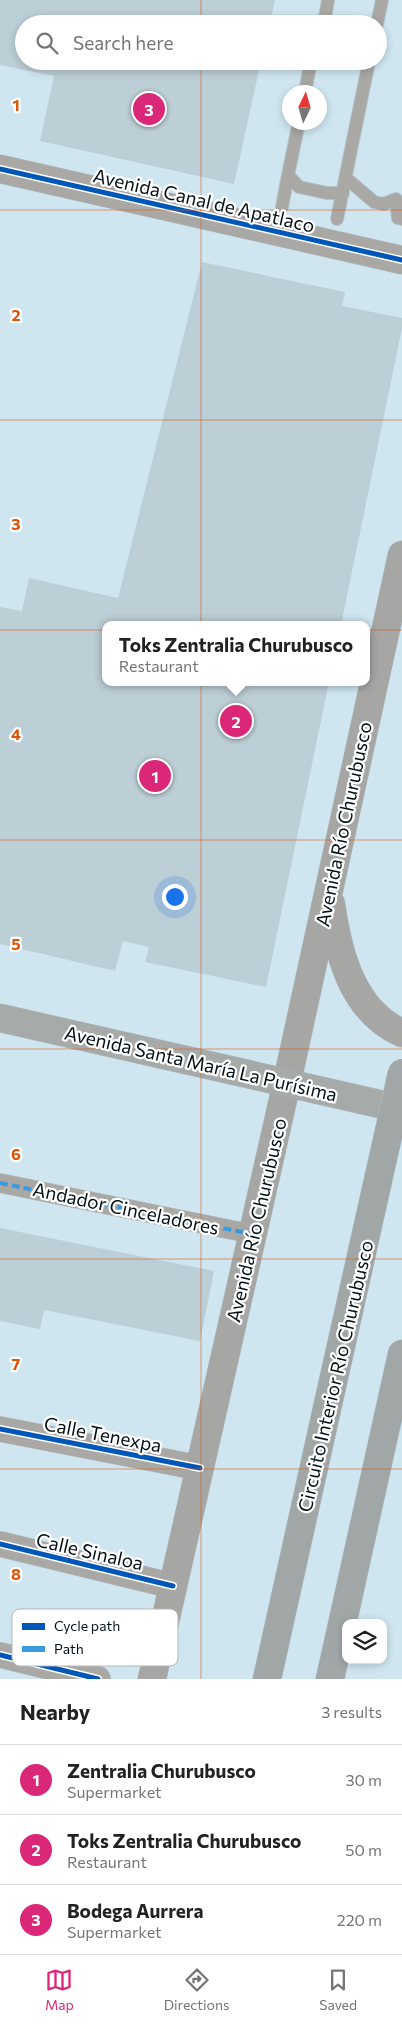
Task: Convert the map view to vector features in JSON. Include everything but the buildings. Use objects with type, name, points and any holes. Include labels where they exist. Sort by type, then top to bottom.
[{"type":"highway","name":"Circuito Interior Río Churubusco","points":[[267,1679],[402,1073]]},
{"type":"highway","points":[[330,1679],[402,1354]]},
{"type":"main road","name":"Avenida Río Churubusco","points":[[168,1609],[287,1082],[402,555]]},
{"type":"main road","points":[[329,887],[336,934],[346,969],[361,998],[378,1017],[402,1033]]},
{"type":"main road","name":"Avenida Santa María La Purísima","points":[[0,1018],[402,1109]]},
{"type":"main road","name":"Avenida Río Churubusco","points":[[152,1679],[155,1666]]},
{"type":"street","name":"Avenida Canal de Apatlaco","points":[[0,168],[402,260]]},
{"type":"street","name":"Andador Cinceladores","points":[[0,1182],[252,1234]]},
{"type":"street","name":"Calle Tenexpa","points":[[0,1429],[200,1468]]},
{"type":"street","name":"Calle Sinaloa","points":[[0,1544],[173,1586]]},
{"type":"street","points":[[45,1666],[98,1679]]},
{"type":"lane","points":[[326,15],[328,0]]},
{"type":"lane","points":[[379,15],[382,0]]},
{"type":"lane","points":[[306,85],[309,70]]},
{"type":"lane","points":[[337,219],[368,70]]},
{"type":"lane","points":[[282,207],[297,130]]},
{"type":"lane","points":[[288,175],[299,187],[327,193],[343,193]]},
{"type":"lane","points":[[346,178],[374,202],[384,204],[396,199],[398,218],[402,219]]},
{"type":"marked path","points":[[0,1183],[252,1234]]},
{"type":"cycle path","points":[[0,169],[402,260]]},
{"type":"cycle path","points":[[0,1429],[200,1468]]},
{"type":"cycle path","points":[[0,1544],[173,1586]]},
{"type":"cycle path","points":[[0,1655],[12,1658]]},
{"type":"cycle path","points":[[45,1666],[98,1679]]},
{"type":"place","name":"Bodega Aurrera","points":[[149,109]]},
{"type":"place","name":"Toks Zentralia Churubusco","points":[[236,721]]},
{"type":"place","name":"Zentralia Churubusco","points":[[155,776]]}]
